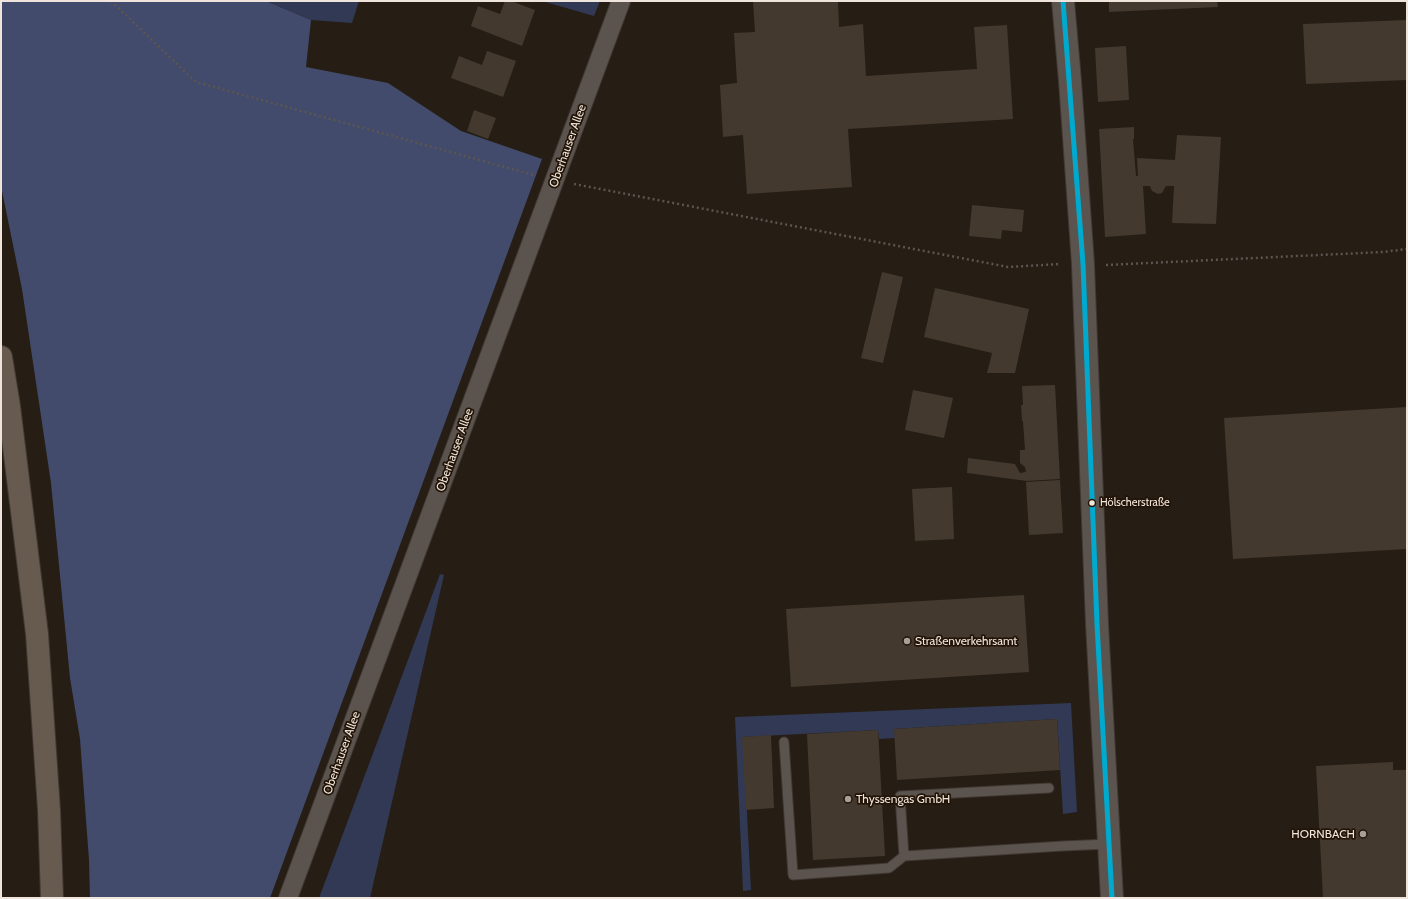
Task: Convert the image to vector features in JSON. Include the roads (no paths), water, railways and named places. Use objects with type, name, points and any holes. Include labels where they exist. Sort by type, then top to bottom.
[{"type":"highway","points":[[1,357],[9,406],[37,634],[49,810],[52,898]]},
{"type":"street","name":"Oberhauser Allee","points":[[288,898],[621,1]]},
{"type":"street","points":[[1063,1],[1070,80],[1082,264],[1097,624],[1112,898]]},
{"type":"lane","points":[[784,742],[793,875],[889,868],[904,856],[1109,844]]},
{"type":"lane","points":[[904,856],[900,796],[1049,788]]},
{"type":"place","name":"Hölscherstraße","points":[[1092,503]]},
{"type":"place","name":"Straßenverkehrsamt","points":[[907,641]]},
{"type":"place","name":"Thyssengas GmbH","points":[[848,799]]},
{"type":"place","name":"HORNBACH","points":[[1363,834]]}]
